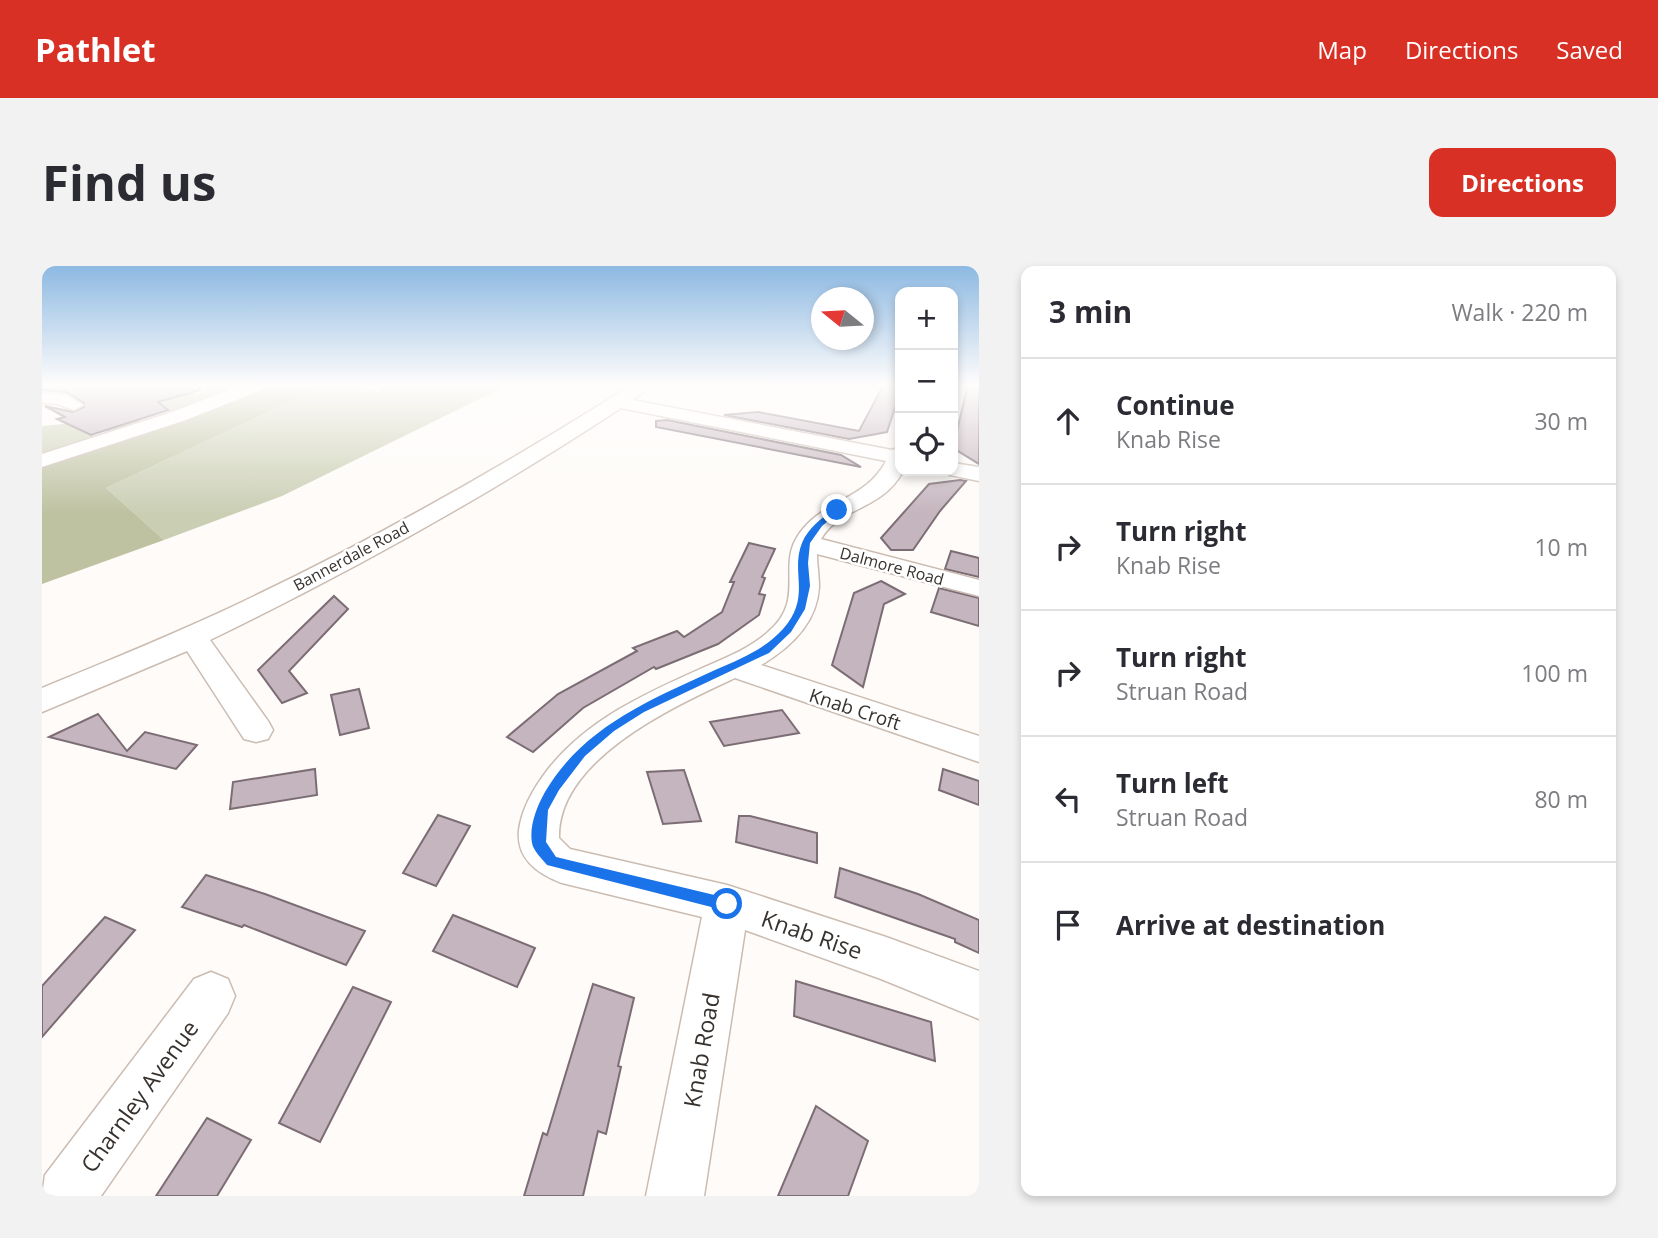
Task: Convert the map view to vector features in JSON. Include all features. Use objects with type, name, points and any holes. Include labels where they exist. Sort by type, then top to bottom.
[{"type":"street","points":[[42,461],[144,427]]},
{"type":"street","name":"Bannerdale Road","points":[[42,701],[249,610],[447,506],[576,427]]},
{"type":"street","points":[[748,427],[895,456]]},
{"type":"street","points":[[733,666],[765,651],[788,630],[801,609],[806,586],[803,563],[806,543],[819,524],[882,486],[895,465]]},
{"type":"street","points":[[958,470],[979,474]]},
{"type":"street","name":"Dalmore Road","points":[[806,543],[979,588]]},
{"type":"street","points":[[192,636],[256,730]]},
{"type":"street","name":"Knab Croft","points":[[733,666],[979,748]]},
{"type":"street","name":"Knab Rise","points":[[733,666],[640,709],[610,728],[581,753],[542,809],[538,833],[543,853],[551,861],[562,865],[727,904],[887,959],[979,995]]},
{"type":"street","name":"Knab Road","points":[[675,1196],[727,904]]},
{"type":"street","name":"Charnley Avenue","points":[[66,1196],[211,996]]},
{"type":"green space","points":[[42,427],[127,427],[92,435],[97,438],[42,456]]},
{"type":"green space","points":[[143,427],[235,427],[106,488],[164,540],[42,584],[42,463]]},
{"type":"green space","points":[[235,427],[422,427],[282,496],[164,540],[106,488]]},
{"type":"building","points":[[75,427],[114,427],[91,435]]},
{"type":"building","points":[[658,427],[704,427],[841,455],[861,467]]},
{"type":"building","points":[[789,427],[840,427],[859,431],[861,427],[888,427],[887,432],[849,439]]},
{"type":"building","points":[[958,427],[979,427],[979,464],[958,451]]},
{"type":"building","points":[[966,481],[940,511],[913,550],[891,550],[881,538],[929,484]]},
{"type":"building","points":[[749,543],[775,549],[762,577],[765,578],[759,594],[765,595],[759,615],[718,644],[656,669],[654,667],[583,708],[533,752],[507,737],[558,694],[637,651],[633,648],[677,631],[684,637],[722,612],[734,582],[730,582]]},
{"type":"building","points":[[951,551],[979,558],[979,577],[945,569]]},
{"type":"building","points":[[881,581],[905,594],[884,604],[863,687],[832,665],[854,593]]},
{"type":"building","points":[[939,588],[979,598],[979,626],[931,612]]},
{"type":"building","points":[[334,596],[348,609],[289,671],[307,693],[282,703],[258,670]]},
{"type":"building","points":[[359,689],[369,728],[340,735],[331,695]]},
{"type":"building","points":[[782,710],[799,733],[724,746],[710,722]]},
{"type":"building","points":[[98,714],[127,751],[145,732],[197,745],[176,769],[49,737]]},
{"type":"building","points":[[315,769],[317,795],[230,809],[233,782]]},
{"type":"building","points":[[943,769],[979,781],[979,805],[939,790]]},
{"type":"building","points":[[684,770],[701,821],[663,824],[647,772]]},
{"type":"building","points":[[438,815],[470,826],[436,886],[403,873]]},
{"type":"building","points":[[739,816],[750,816],[817,833],[817,863],[736,842]]},
{"type":"building","points":[[840,868],[918,894],[979,920],[979,953],[955,942],[955,939],[835,897]]},
{"type":"building","points":[[206,875],[365,931],[346,965],[244,925],[242,927],[182,907]]},
{"type":"building","points":[[453,915],[535,948],[517,987],[433,951]]},
{"type":"building","points":[[105,917],[135,930],[42,1037],[42,986]]},
{"type":"building","points":[[796,981],[931,1022],[935,1061],[794,1016]]},
{"type":"building","points":[[593,984],[634,998],[606,1134],[598,1131],[583,1196],[524,1196],[543,1133],[547,1135]]},
{"type":"building","points":[[353,987],[391,1002],[320,1142],[279,1123]]},
{"type":"building","points":[[816,1106],[868,1141],[848,1196],[778,1196]]},
{"type":"building","points":[[207,1118],[251,1140],[217,1196],[156,1196]]},
{"type":"route","points":[[727,904],[551,861],[543,853],[539,843],[542,809],[581,753],[610,728],[640,709],[765,651],[788,630],[801,609],[806,586],[803,563],[806,543],[819,524],[837,510]]}]
